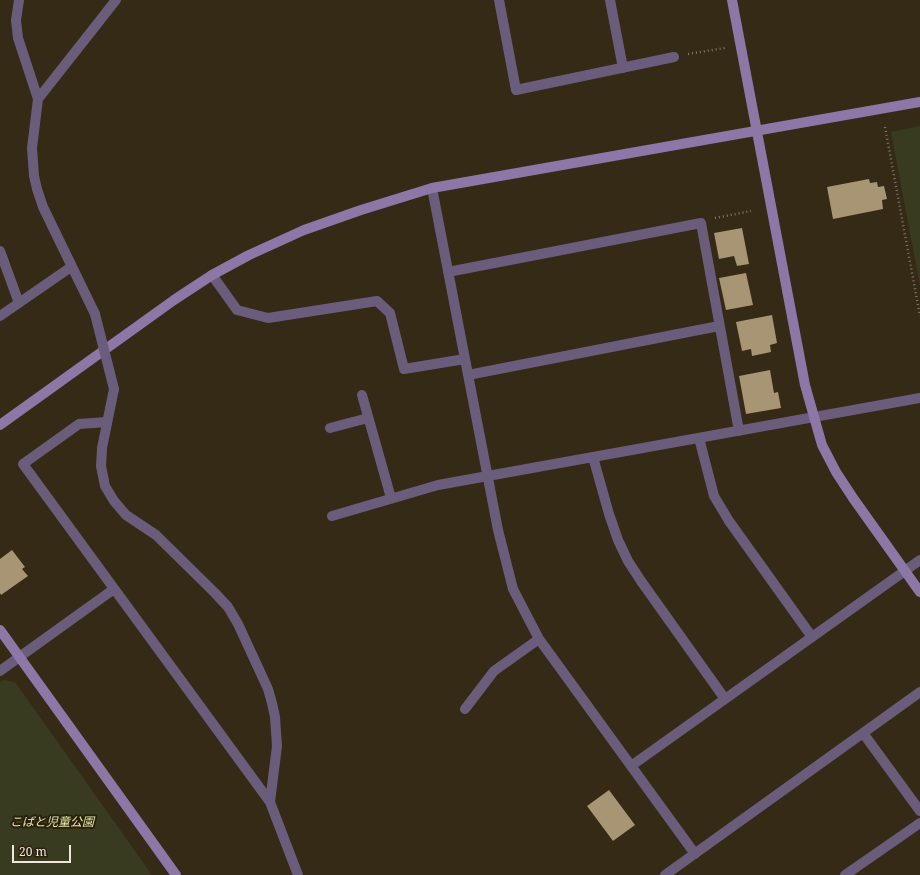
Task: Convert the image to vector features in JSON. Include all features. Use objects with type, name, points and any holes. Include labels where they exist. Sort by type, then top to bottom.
[{"type":"street","points":[[19,0],[16,20],[18,38],[38,99],[32,148],[34,176],[37,189],[43,206],[71,267],[95,314],[114,389],[102,448],[101,466],[105,486],[114,501],[126,515],[156,535],[228,607],[238,624],[268,689],[275,716],[277,746],[270,802]]},
{"type":"street","points":[[38,99],[116,0]]},
{"type":"street","points":[[499,0],[516,90],[674,57]]},
{"type":"street","points":[[610,0],[623,68]]},
{"type":"street","points":[[732,0],[805,385],[813,417],[822,445],[836,472],[920,592]]},
{"type":"street","points":[[0,425],[174,300],[249,255],[304,230],[361,210],[432,188],[920,102]]},
{"type":"street","points":[[432,188],[498,530],[513,589],[539,639],[695,854]]},
{"type":"street","points":[[448,272],[701,223],[739,430]]},
{"type":"street","points":[[0,251],[19,303]]},
{"type":"street","points":[[0,316],[71,267]]},
{"type":"street","points":[[212,276],[237,310],[268,318],[377,301],[390,312],[404,369],[465,360]]},
{"type":"street","points":[[468,374],[719,326]]},
{"type":"street","points":[[362,395],[391,498]]},
{"type":"street","points":[[332,516],[438,485],[920,398]]},
{"type":"street","points":[[330,428],[368,418]]},
{"type":"street","points":[[107,422],[79,424],[23,464],[270,802],[298,875]]},
{"type":"street","points":[[698,438],[714,496],[728,522],[812,637]]},
{"type":"street","points":[[593,457],[609,514],[618,540],[628,561],[725,699]]},
{"type":"street","points":[[631,766],[920,560]]},
{"type":"street","points":[[0,671],[114,589]]},
{"type":"street","points":[[0,630],[176,875]]},
{"type":"street","points":[[465,709],[494,671],[539,639]]},
{"type":"street","points":[[665,875],[920,692]]},
{"type":"street","points":[[863,733],[920,811]]},
{"type":"street","points":[[845,875],[920,823]]},
{"type":"path","points":[[674,57],[725,48]]},
{"type":"path","points":[[885,127],[920,316]]},
{"type":"path","points":[[714,218],[751,211]]},
{"type":"green space","points":[[920,126],[920,286],[891,132]]},
{"type":"green space","name":"こばと児童公園","points":[[3,680],[15,682],[152,875],[0,875],[0,682]]},
{"type":"building","points":[[869,179],[870,183],[877,182],[878,187],[884,186],[887,199],[882,200],[883,209],[833,219],[827,187]]},
{"type":"building","points":[[742,228],[749,264],[737,266],[734,256],[719,259],[714,233]]},
{"type":"building","points":[[746,273],[753,305],[726,310],[719,278]]},
{"type":"building","points":[[772,315],[777,343],[770,345],[771,352],[752,356],[751,349],[742,351],[736,322]]},
{"type":"building","points":[[770,370],[774,393],[778,392],[781,408],[746,414],[739,376]]},
{"type":"building","points":[[12,550],[25,567],[22,569],[28,576],[1,595],[0,559]]},
{"type":"building","points":[[609,790],[635,825],[613,841],[587,806]]}]
